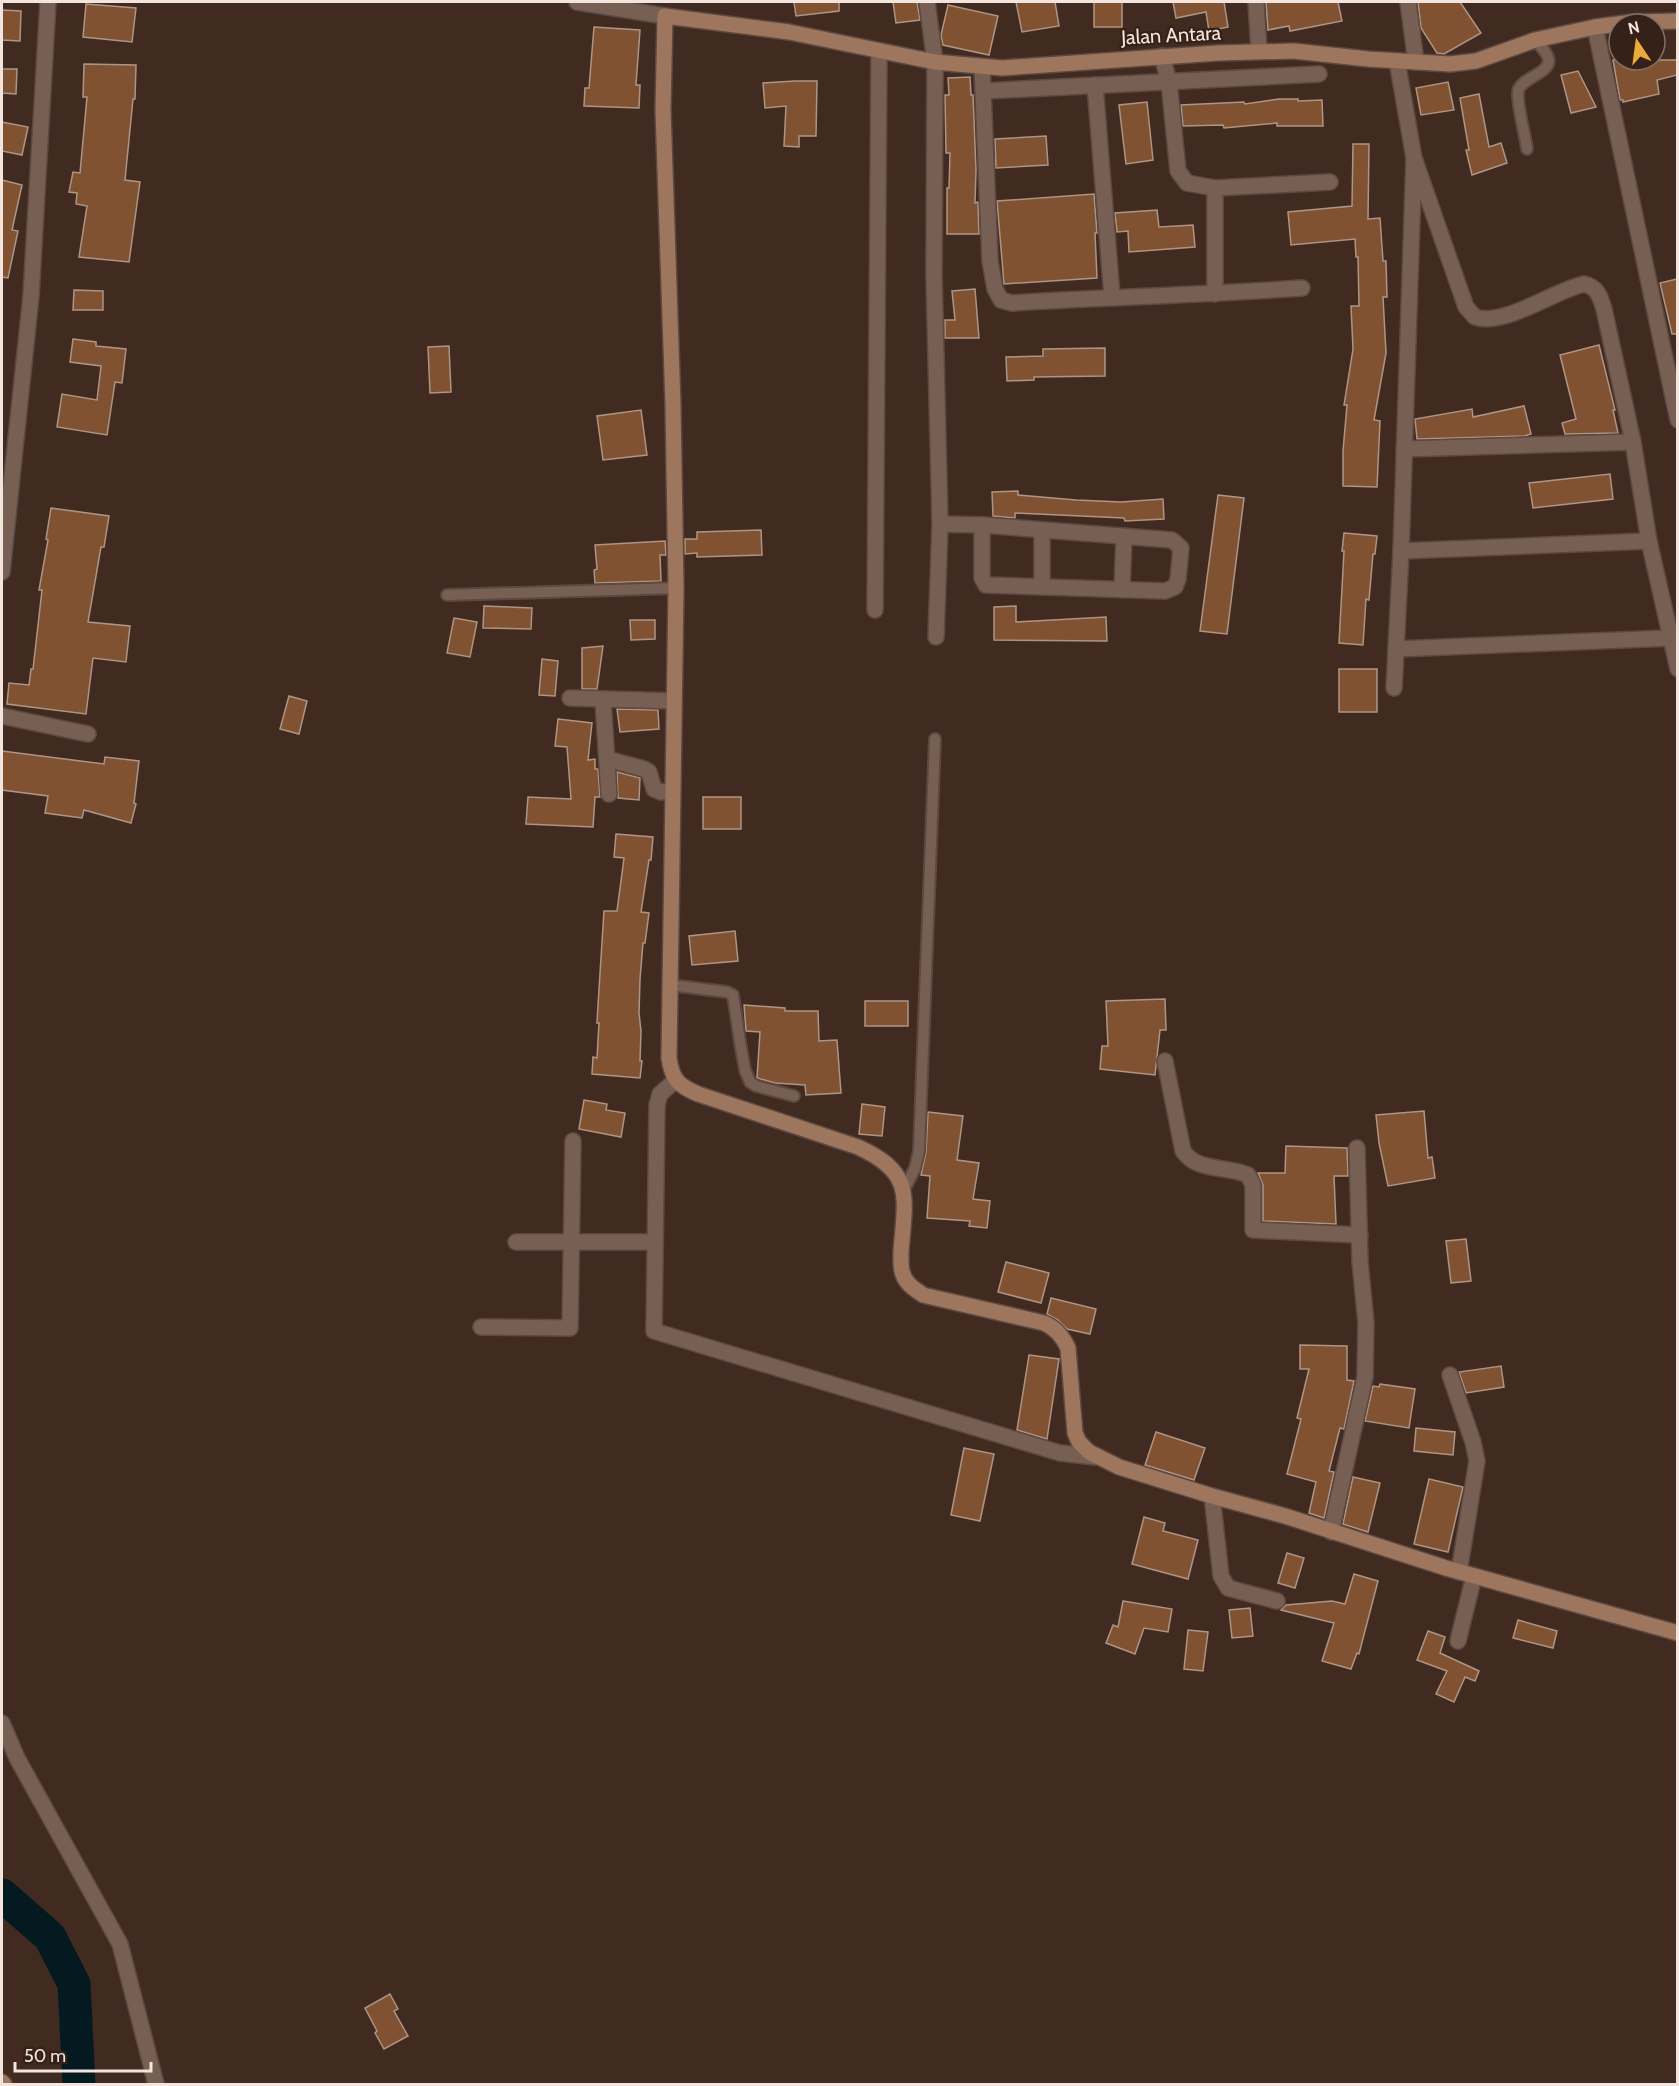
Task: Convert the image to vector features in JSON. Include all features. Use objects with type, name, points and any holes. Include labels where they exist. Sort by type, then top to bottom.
[{"type":"street","points":[[2,572],[31,296],[48,2]]},
{"type":"street","points":[[577,2],[665,16],[663,110],[673,405],[676,588],[669,1058],[673,1076],[684,1087],[698,1094],[840,1140],[872,1153],[895,1171],[904,1190],[900,1266],[908,1284],[923,1295],[1044,1323],[1056,1331],[1064,1339],[1068,1348],[1075,1433],[1079,1442],[1096,1457]]},
{"type":"street","points":[[927,2],[935,62],[934,276],[940,525],[936,637]]},
{"type":"street","points":[[1256,2],[1258,51]]},
{"type":"street","points":[[1408,2],[1416,63]]},
{"type":"street","name":"Jalan Antara","points":[[665,16],[789,32],[935,62],[1002,68],[1258,51],[1294,51],[1416,63],[1450,64],[1476,61],[1535,40],[1595,27],[1633,21],[1677,21]]},
{"type":"street","points":[[1595,27],[1677,420]]},
{"type":"street","points":[[875,610],[879,52]]},
{"type":"street","points":[[1162,57],[1169,82],[1178,171],[1187,183],[1215,188],[1330,182]]},
{"type":"street","points":[[1396,61],[1414,158],[1466,307],[1475,317],[1490,320],[1584,284],[1598,292],[1604,309],[1633,442],[1649,541],[1677,669]]},
{"type":"street","points":[[982,67],[990,261],[998,296],[1006,302],[1112,296],[1215,294],[1302,288]]},
{"type":"street","points":[[984,91],[1319,74]]},
{"type":"street","points":[[1095,85],[1112,296]]},
{"type":"street","points":[[1394,688],[1401,551],[1414,158]]},
{"type":"street","points":[[1215,188],[1215,294]]},
{"type":"street","points":[[1404,449],[1633,442]]},
{"type":"street","points":[[940,525],[982,525],[1172,540],[1181,548],[1178,579],[1171,590],[986,585],[982,578],[982,525]]},
{"type":"street","points":[[1042,530],[1042,587]]},
{"type":"street","points":[[1122,590],[1124,536]]},
{"type":"street","points":[[1401,551],[1649,541]]},
{"type":"street","points":[[1396,649],[1671,638]]},
{"type":"street","points":[[570,698],[674,701]]},
{"type":"street","points":[[603,700],[609,794]]},
{"type":"street","points":[[2,716],[88,734]]},
{"type":"street","points":[[607,759],[646,770],[654,789],[661,792],[672,791]]},
{"type":"street","points":[[1165,1061],[1183,1151],[1187,1157],[1200,1164],[1248,1175],[1253,1185],[1252,1230],[1360,1235]]},
{"type":"street","points":[[676,1080],[660,1094],[657,1105],[654,1332],[1060,1453],[1096,1457],[1119,1467],[1285,1516],[1467,1574],[1677,1633]]},
{"type":"street","points":[[482,1327],[570,1328],[573,1140]]},
{"type":"street","points":[[1331,1532],[1365,1377],[1366,1323],[1360,1262],[1356,1148]]},
{"type":"street","points":[[516,1242],[655,1242]]},
{"type":"street","points":[[1450,1375],[1473,1442],[1477,1461],[1467,1574],[1458,1641]]},
{"type":"street","points":[[1212,1496],[1221,1576],[1226,1586],[1277,1601]]},
{"type":"street","points":[[2,1723],[22,1768],[120,1944],[156,2085]]},
{"type":"lane","points":[[1527,149],[1518,91],[1523,82],[1543,70],[1548,61],[1548,56],[1535,40]]},
{"type":"lane","points":[[447,595],[676,588]]},
{"type":"lane","points":[[904,1190],[912,1175],[919,1150],[935,739]]},
{"type":"lane","points":[[670,985],[727,992],[733,995],[742,1052],[750,1082],[756,1086],[794,1096]]},
{"type":"building","points":[[794,2],[839,2],[839,11],[796,16]]},
{"type":"building","points":[[893,2],[917,2],[920,20],[896,23]]},
{"type":"building","points":[[1016,2],[1055,2],[1059,26],[1022,32]]},
{"type":"building","points":[[1094,2],[1122,2],[1122,27],[1094,27]]},
{"type":"building","points":[[1173,2],[1224,2],[1228,27],[1209,31],[1206,12],[1176,18]]},
{"type":"building","points":[[1266,2],[1338,2],[1342,21],[1290,31],[1289,26],[1268,30]]},
{"type":"building","points":[[1418,2],[1460,2],[1481,33],[1444,54],[1437,53],[1421,28]]},
{"type":"building","points":[[86,4],[136,8],[132,42],[83,37]]},
{"type":"building","points":[[948,5],[998,16],[989,55],[943,45],[941,35]]},
{"type":"building","points":[[2,10],[21,11],[20,41],[2,40]]},
{"type":"building","points":[[594,27],[640,30],[636,85],[640,85],[639,108],[584,106],[585,88],[589,88]]},
{"type":"building","points":[[1667,60],[1677,60],[1677,75],[1657,80],[1659,94],[1623,102],[1620,100],[1615,72],[1667,72]]},
{"type":"building","points":[[84,64],[136,65],[135,99],[133,99],[125,180],[140,182],[129,262],[79,257],[87,206],[76,204],[77,193],[69,192],[73,172],[80,173],[87,97],[83,97]]},
{"type":"building","points":[[2,69],[17,69],[16,94],[2,93]]},
{"type":"building","points":[[1578,71],[1596,107],[1571,113],[1561,75]]},
{"type":"building","points":[[970,77],[971,95],[973,95],[976,170],[975,203],[978,202],[979,234],[947,234],[950,153],[946,153],[945,95],[949,95],[948,78]]},
{"type":"building","points":[[817,81],[816,136],[799,136],[799,147],[784,146],[786,106],[765,108],[763,83]]},
{"type":"building","points":[[1448,82],[1454,110],[1421,115],[1416,88]]},
{"type":"building","points":[[1479,94],[1489,147],[1501,143],[1507,163],[1472,175],[1466,150],[1469,150],[1460,98]]},
{"type":"building","points":[[1279,99],[1322,100],[1323,126],[1277,126],[1277,123],[1224,128],[1223,125],[1183,126],[1181,105],[1244,102],[1245,104]]},
{"type":"building","points":[[1147,102],[1153,160],[1126,164],[1119,105]]},
{"type":"building","points":[[2,122],[28,127],[22,155],[2,151]]},
{"type":"building","points":[[1046,136],[1048,165],[996,168],[995,139]]},
{"type":"building","points":[[1353,144],[1369,144],[1368,219],[1380,218],[1383,261],[1386,261],[1387,297],[1383,297],[1386,353],[1374,420],[1380,421],[1377,487],[1343,486],[1347,405],[1344,405],[1353,349],[1351,306],[1359,306],[1358,257],[1356,257],[1355,239],[1291,245],[1288,212],[1352,206]]},
{"type":"building","points":[[2,180],[22,185],[12,230],[18,231],[8,278],[2,277]]},
{"type":"building","points":[[1094,194],[1097,278],[1004,284],[997,201]]},
{"type":"building","points":[[1157,210],[1159,227],[1193,225],[1195,247],[1129,252],[1128,231],[1117,232],[1115,213]]},
{"type":"building","points":[[1677,279],[1677,334],[1672,334],[1660,283]]},
{"type":"building","points":[[975,289],[979,338],[945,338],[945,320],[955,320],[952,291]]},
{"type":"building","points":[[74,290],[103,291],[103,310],[73,310]]},
{"type":"building","points":[[73,339],[96,342],[96,346],[126,349],[122,383],[115,382],[107,435],[57,427],[62,394],[97,400],[101,366],[70,362]]},
{"type":"building","points":[[1599,345],[1615,410],[1613,410],[1618,433],[1565,434],[1562,423],[1576,419],[1560,355]]},
{"type":"building","points":[[449,346],[451,392],[430,393],[428,347]]},
{"type":"building","points":[[1105,348],[1105,376],[1034,377],[1034,380],[1007,381],[1006,357],[1043,356],[1043,349]]},
{"type":"building","points":[[1524,406],[1531,434],[1417,439],[1415,419],[1472,409],[1473,417]]},
{"type":"building","points":[[641,410],[647,455],[603,460],[597,416]]},
{"type":"building","points":[[1610,474],[1613,499],[1533,508],[1529,483]]},
{"type":"building","points":[[1018,491],[1018,495],[1076,500],[1121,502],[1163,499],[1164,519],[1125,521],[1124,518],[1015,513],[1015,518],[993,516],[992,492]]},
{"type":"building","points":[[1218,495],[1244,498],[1227,634],[1200,631]]},
{"type":"building","points":[[51,508],[109,516],[104,547],[101,547],[88,622],[130,626],[126,662],[93,658],[86,714],[7,704],[9,683],[29,685],[31,669],[33,669],[42,590],[39,590]]},
{"type":"building","points":[[761,530],[762,555],[697,557],[697,553],[685,554],[685,539],[697,539],[697,532]]},
{"type":"building","points":[[1344,533],[1377,536],[1369,600],[1366,599],[1363,645],[1339,643]]},
{"type":"building","points":[[665,541],[666,555],[660,555],[661,581],[595,583],[594,570],[597,569],[595,545]]},
{"type":"building","points":[[484,606],[532,608],[531,629],[483,628]]},
{"type":"building","points":[[1016,606],[1016,622],[1106,617],[1107,641],[994,640],[994,607]]},
{"type":"building","points":[[454,618],[477,622],[470,657],[447,653]]},
{"type":"building","points":[[630,620],[655,620],[655,639],[631,640]]},
{"type":"building","points":[[603,646],[597,689],[582,689],[582,648]]},
{"type":"building","points":[[542,659],[558,661],[555,696],[539,695]]},
{"type":"building","points":[[1339,669],[1377,669],[1377,712],[1339,712]]},
{"type":"building","points":[[289,696],[307,701],[299,734],[280,729]]},
{"type":"building","points":[[617,709],[658,710],[659,729],[620,732]]},
{"type":"building","points":[[558,719],[592,723],[588,760],[595,759],[600,797],[595,797],[593,827],[526,824],[528,797],[571,799],[567,747],[555,746]]},
{"type":"building","points":[[2,751],[104,764],[105,757],[139,761],[134,803],[136,804],[131,823],[84,810],[82,818],[45,813],[48,796],[2,790]]},
{"type":"building","points":[[617,772],[640,778],[639,800],[618,798]]},
{"type":"building","points":[[703,797],[741,797],[741,829],[703,829]]},
{"type":"building","points":[[616,834],[653,837],[641,912],[649,913],[645,943],[643,943],[640,979],[640,1061],[642,1061],[640,1078],[592,1074],[593,1057],[597,1058],[604,911],[617,911],[624,858],[614,857]]},
{"type":"building","points":[[735,931],[738,961],[692,965],[689,936]]},
{"type":"building","points":[[1165,999],[1166,1030],[1160,1030],[1155,1075],[1100,1069],[1102,1046],[1108,1046],[1106,1001]]},
{"type":"building","points":[[865,1001],[908,1001],[908,1026],[865,1026]]},
{"type":"building","points":[[744,1005],[785,1008],[785,1011],[818,1011],[819,1041],[837,1040],[841,1093],[806,1095],[805,1085],[775,1083],[757,1078],[760,1032],[746,1031]]},
{"type":"building","points":[[584,1100],[607,1104],[606,1110],[625,1113],[621,1137],[579,1129]]},
{"type":"building","points":[[862,1104],[885,1107],[882,1136],[859,1134]]},
{"type":"building","points":[[1424,1111],[1428,1158],[1432,1157],[1435,1178],[1388,1186],[1376,1115]]},
{"type":"building","points":[[928,1112],[963,1116],[957,1160],[979,1163],[973,1199],[990,1201],[987,1228],[969,1226],[970,1221],[927,1218],[930,1176],[921,1175],[926,1152]]},
{"type":"building","points":[[1286,1146],[1347,1148],[1348,1176],[1334,1176],[1336,1224],[1263,1221],[1263,1185],[1258,1173],[1285,1173]]},
{"type":"building","points":[[1466,1239],[1471,1281],[1451,1283],[1446,1241]]},
{"type":"building","points":[[1006,1262],[1049,1273],[1041,1303],[998,1292]]},
{"type":"building","points":[[1051,1298],[1096,1309],[1090,1334],[1067,1329],[1047,1314]]},
{"type":"building","points":[[1300,1345],[1347,1346],[1347,1380],[1354,1381],[1344,1429],[1340,1428],[1329,1471],[1334,1472],[1324,1518],[1309,1513],[1316,1482],[1287,1474],[1301,1419],[1297,1418],[1309,1369],[1300,1369]]},
{"type":"building","points":[[1029,1355],[1059,1359],[1047,1439],[1017,1430]]},
{"type":"building","points":[[1501,1366],[1504,1387],[1466,1393],[1459,1372]]},
{"type":"building","points":[[1380,1384],[1415,1389],[1409,1428],[1365,1421],[1373,1386],[1379,1387]]},
{"type":"building","points":[[1416,1428],[1455,1432],[1453,1455],[1414,1451]]},
{"type":"building","points":[[1156,1432],[1205,1448],[1194,1480],[1145,1465]]},
{"type":"building","points":[[964,1448],[994,1454],[980,1521],[951,1515]]},
{"type":"building","points":[[1353,1477],[1380,1483],[1368,1532],[1343,1524]]},
{"type":"building","points":[[1429,1479],[1463,1487],[1448,1552],[1414,1544]]},
{"type":"building","points":[[1144,1517],[1165,1523],[1163,1531],[1198,1540],[1188,1579],[1132,1564]]},
{"type":"building","points":[[1287,1553],[1304,1558],[1295,1588],[1278,1583]]},
{"type":"building","points":[[1354,1574],[1378,1581],[1359,1654],[1357,1653],[1351,1669],[1322,1661],[1334,1623],[1281,1610],[1286,1605],[1332,1601],[1345,1604]]},
{"type":"building","points":[[1123,1601],[1172,1609],[1168,1632],[1144,1628],[1135,1654],[1106,1643],[1113,1625],[1118,1627]]},
{"type":"building","points":[[1250,1608],[1253,1636],[1232,1638],[1229,1610]]},
{"type":"building","points":[[1518,1620],[1557,1631],[1553,1648],[1513,1638]]},
{"type":"building","points":[[1188,1630],[1208,1632],[1203,1671],[1184,1669]]},
{"type":"building","points":[[1428,1631],[1445,1637],[1440,1653],[1479,1671],[1475,1681],[1465,1677],[1454,1702],[1436,1694],[1447,1671],[1417,1660]]},
{"type":"building","points":[[390,1994],[398,2009],[394,2011],[408,2036],[384,2049],[365,2008]]},
{"type":"waterway","points":[[2,1895],[50,1937],[74,1984],[79,2084]]}]
